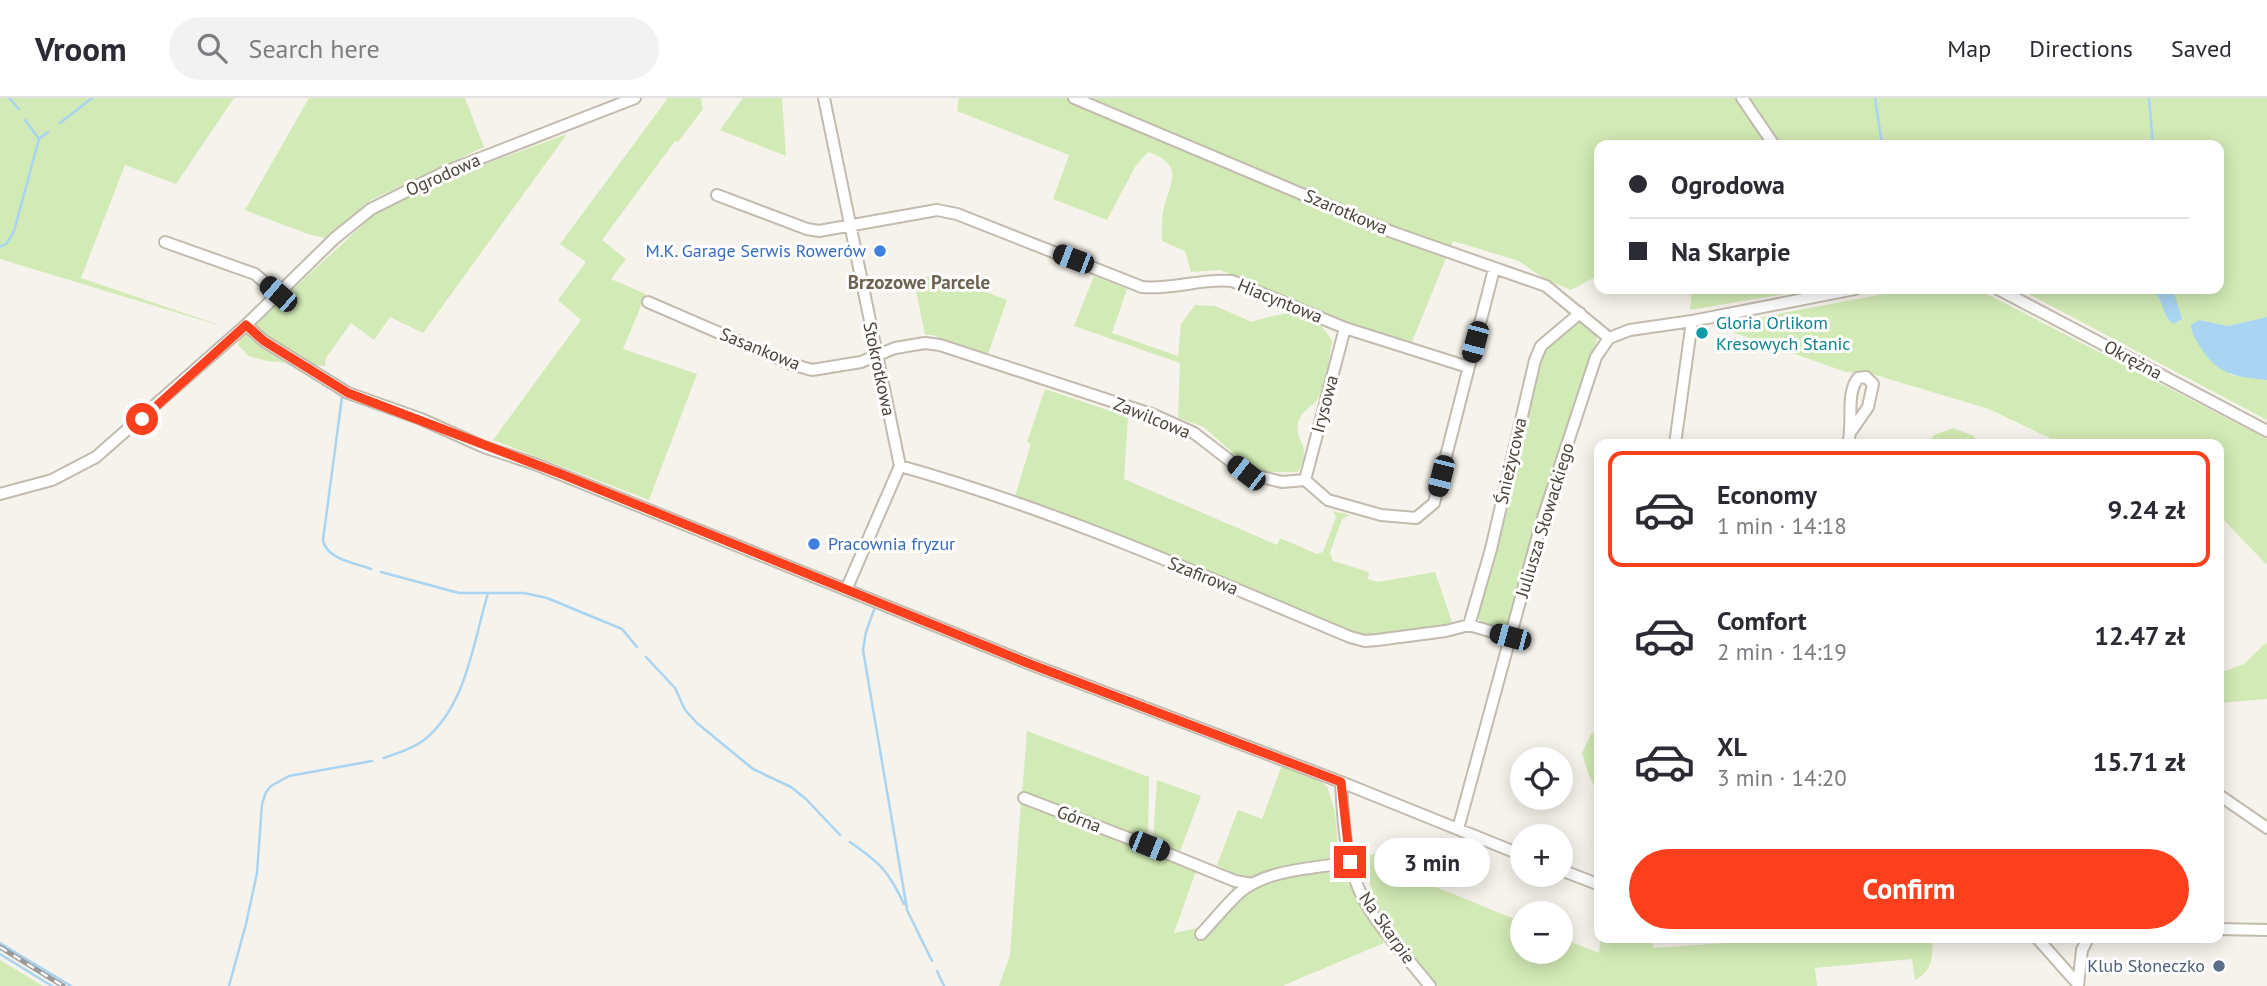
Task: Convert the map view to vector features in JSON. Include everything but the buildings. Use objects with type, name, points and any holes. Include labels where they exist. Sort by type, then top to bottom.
[{"type":"street","name":"Ogrodowa","points":[[0,494],[52,481],[96,457],[246,325],[341,233],[371,209],[445,172],[635,98]]},
{"type":"street","name":"Stokrotkowa","points":[[824,98],[900,466]]},
{"type":"street","name":"Szarotkowa","points":[[1074,98],[1392,232],[1546,286],[1609,338]]},
{"type":"street","points":[[1741,98],[1770,140]]},
{"type":"street","name":"Hiacyntowa","points":[[717,195],[818,232],[937,210],[957,214],[1142,287],[1159,289],[1217,279],[1232,281],[1345,328],[1468,367]]},
{"type":"street","points":[[165,242],[255,274],[278,294]]},
{"type":"street","points":[[1304,480],[1328,500],[1381,515],[1416,518],[1434,503],[1494,269]]},
{"type":"street","points":[[1609,338],[1630,330],[1692,321],[1830,294]]},
{"type":"street","name":"Okrężna","points":[[2007,294],[2267,431]]},
{"type":"street","name":"Sasankowa","points":[[648,302],[791,364],[812,370],[861,362],[877,356]]},
{"type":"street","name":"Śnieżycowa","points":[[1468,625],[1491,548],[1535,360],[1541,346],[1580,313]]},
{"type":"street","points":[[1676,439],[1692,321]]},
{"type":"street","points":[[246,325],[264,341],[348,393],[421,419],[484,447],[548,469],[1030,664],[1341,782],[1510,850]]},
{"type":"street","name":"Irysowa","points":[[1304,480],[1345,328]]},
{"type":"street","name":"Juliusza Słowackiego","points":[[1458,829],[1561,459],[1595,356],[1609,338]]},
{"type":"street","name":"Zawilcowa","points":[[877,356],[895,348],[925,343],[940,345],[1154,415],[1194,433],[1246,473],[1282,482],[1304,480]]},
{"type":"street","points":[[1849,439],[1852,430]]},
{"type":"street","points":[[846,590],[900,466]]},
{"type":"street","name":"Szafirowa","points":[[900,466],[973,486],[1364,641],[1446,631],[1468,625],[1510,637]]},
{"type":"street","name":"Na Skarpie","points":[[1341,782],[1350,862],[1361,893],[1368,906],[1430,986]]},
{"type":"street","name":"Górna","points":[[1024,799],[1235,881],[1252,884]]},
{"type":"street","points":[[2224,799],[2267,828]]},
{"type":"street","points":[[1201,933],[1239,893],[1252,884],[1280,874],[1350,862]]},
{"type":"street","points":[[1573,875],[1594,883]]},
{"type":"street","points":[[2224,929],[2267,930]]},
{"type":"street","points":[[2041,943],[2077,984]]},
{"type":"street","points":[[2077,984],[2086,943]]},
{"type":"green space","points":[[0,98],[234,98],[176,184],[125,165],[81,278],[228,328],[0,259]]},
{"type":"green space","points":[[309,98],[465,98],[484,147],[371,200],[325,238],[308,234],[245,210]]},
{"type":"green space","points":[[668,98],[701,98],[703,109],[678,142],[675,141],[602,240],[626,259],[611,279],[646,294],[623,349],[697,374],[649,500],[493,440],[581,320],[558,300],[586,262],[560,244]]},
{"type":"green space","points":[[743,98],[782,98],[786,156],[720,130]]},
{"type":"green space","points":[[959,98],[2267,98],[2267,317],[2228,326],[2199,320],[2230,375],[2267,380],[2267,420],[2028,294],[2224,294],[2224,140],[1594,140],[1594,278],[1571,290],[1546,280],[1519,261],[1453,241],[1412,342],[1356,325],[1220,270],[1191,272],[1185,251],[1162,241],[1162,216],[1172,176],[1168,163],[1160,157],[1148,152],[1135,167],[1107,220],[1053,199],[1069,155],[957,111]]},
{"type":"green space","points":[[567,134],[423,333],[390,317],[374,340],[351,323],[326,358],[325,366],[267,361],[249,356],[238,345],[241,337],[378,211],[461,173]]},
{"type":"green space","points":[[939,274],[1007,300],[988,354],[925,335],[914,280]]},
{"type":"green space","points":[[1094,276],[1127,289],[1112,333],[1178,356],[1181,324],[1195,305],[1215,306],[1252,322],[1277,315],[1294,314],[1311,318],[1320,325],[1332,341],[1320,395],[1299,420],[1298,433],[1304,455],[1298,472],[1264,472],[1236,456],[1204,427],[1178,418],[1180,363],[1074,326]]},
{"type":"green space","points":[[1692,294],[1784,294],[1690,310]]},
{"type":"green space","points":[[1884,294],[1991,296],[2267,439],[2267,565],[2224,520],[2224,439],[2052,439],[1989,409],[1872,374],[1846,372],[1715,326]]},
{"type":"green space","points":[[1578,322],[1598,332],[1596,342],[1507,625],[1495,628],[1479,620],[1476,610],[1541,352]]},
{"type":"green space","points":[[1045,389],[1128,417],[1124,479],[1277,545],[1280,538],[1317,554],[1323,552],[1336,517],[1333,511],[1350,515],[1342,519],[1330,553],[1333,561],[1369,572],[1368,579],[1378,582],[1435,572],[1452,622],[1447,627],[1411,632],[1352,634],[1015,496],[1031,444],[1027,442]]},
{"type":"green space","points":[[1953,428],[1976,439],[1931,439],[1934,435]]},
{"type":"green space","points":[[2267,642],[2267,699],[2224,703],[2224,671],[2244,664]]},
{"type":"green space","points":[[1027,731],[1149,777],[1148,835],[1142,839],[1022,795]]},
{"type":"green space","points":[[1594,732],[1594,786],[1582,753]]},
{"type":"green space","points":[[1282,765],[1308,774],[1327,786],[1335,812],[1338,849],[1332,860],[1258,878],[1238,876],[1217,865],[1238,810],[1262,819]]},
{"type":"green space","points":[[1157,780],[1201,796],[1180,851],[1153,841]]},
{"type":"green space","points":[[1021,801],[1197,868],[1174,933],[1203,927],[1233,895],[1231,885],[1263,884],[1290,875],[1325,872],[1346,879],[1384,943],[1282,986],[999,986],[1010,955]]},
{"type":"green space","points":[[1386,852],[1411,877],[1510,917],[1510,964],[1573,964],[1573,943],[1599,953],[1600,943],[1652,943],[1653,948],[1726,943],[1932,943],[1932,957],[1929,967],[1915,980],[1912,959],[1815,968],[1817,986],[1438,986],[1379,913],[1361,857]]},
{"type":"green space","points":[[0,960],[43,986],[0,986]]},
{"type":"water","points":[[2156,294],[2173,294],[2182,319],[2173,324]]},
{"type":"water","points":[[2267,317],[2267,380],[2230,374],[2216,366],[2192,332],[2191,325],[2199,320],[2228,326]]},
{"type":"waterway","points":[[9,98],[19,109]]},
{"type":"waterway","points":[[60,123],[92,98]]},
{"type":"waterway","points":[[1875,98],[1881,140]]},
{"type":"waterway","points":[[2149,98],[2153,140]]},
{"type":"waterway","points":[[0,247],[7,243],[14,231],[39,139],[25,120]]},
{"type":"waterway","points":[[40,138],[48,132]]},
{"type":"waterway","points":[[342,397],[323,540],[335,556],[371,569]]},
{"type":"waterway","points":[[381,572],[459,593],[524,593],[547,598],[622,629],[637,647]]},
{"type":"waterway","points":[[384,758],[424,740],[450,709],[466,672],[488,593]]},
{"type":"waterway","points":[[875,607],[863,650],[907,909]]},
{"type":"waterway","points":[[646,657],[675,688],[685,710],[697,723],[753,769],[791,787],[840,835]]},
{"type":"waterway","points":[[229,986],[257,873],[262,804],[266,792],[289,776],[372,761]]},
{"type":"waterway","points":[[850,842],[882,868],[904,904]]},
{"type":"waterway","points":[[907,910],[932,961]]},
{"type":"waterway","points":[[0,943],[71,986]]},
{"type":"waterway","points":[[0,954],[52,986]]},
{"type":"waterway","points":[[937,971],[944,986]]},
{"type":"railway","points":[[0,947],[63,986]]},
{"type":"place","name":"M.K. Garage Serwis Rowerów","points":[[880,251]]},
{"type":"place","name":"Gloria Orlikom Kresowych Stanic","points":[[1702,333]]},
{"type":"place","name":"Pracownia fryzur","points":[[814,544]]},
{"type":"place","name":"Klub Słoneczko","points":[[2219,966]]},
{"type":"district","name":"Brzozowe Parcele","points":[[919,282]]},
{"type":"route","points":[[142,419],[246,325],[264,341],[348,393],[421,419],[484,447],[561,474],[1030,664],[1341,782],[1350,862]]}]
